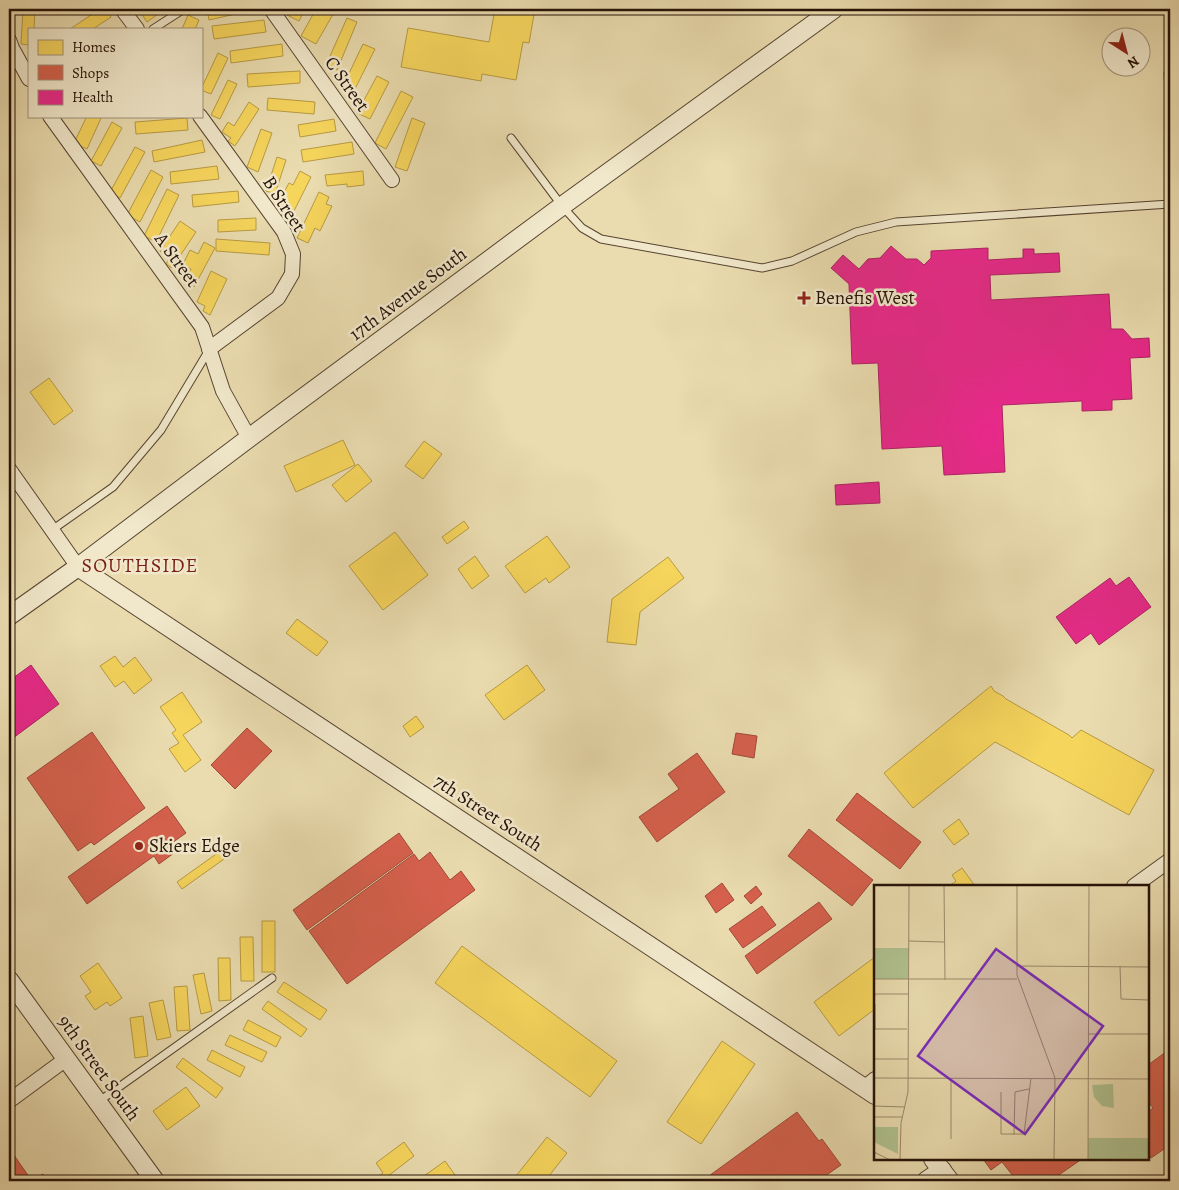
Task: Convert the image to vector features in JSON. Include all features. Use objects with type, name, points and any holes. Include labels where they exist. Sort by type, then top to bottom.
[{"type":"street","points":[[122,9],[135,28]]},
{"type":"street","name":"C Street","points":[[271,9],[392,180]]},
{"type":"street","name":"17th Avenue South","points":[[9,616],[78,567],[249,438],[827,11]]},
{"type":"street","points":[[9,40],[28,77]]},
{"type":"street","name":"A Street","points":[[51,118],[202,327],[223,390],[249,438]]},
{"type":"street","name":"B Street","points":[[201,118],[284,232],[293,254],[292,274],[278,298],[209,349]]},
{"type":"street","points":[[9,469],[78,567]]},
{"type":"street","name":"7th Street South","points":[[78,567],[872,1087]]},
{"type":"street","points":[[1135,885],[1170,860]]},
{"type":"street","name":"9th Street South","points":[[9,980],[155,1181]]},
{"type":"street","points":[[9,1100],[66,1059]]},
{"type":"street","points":[[926,1181],[941,1170]]},
{"type":"lane","points":[[155,28],[184,9]]},
{"type":"lane","points":[[511,138],[562,206],[582,228],[601,239],[762,268],[792,261],[856,232],[896,222],[1170,204]]},
{"type":"lane","points":[[52,530],[114,487],[161,430],[209,349]]},
{"type":"lane","points":[[98,1102],[272,978]]},
{"type":"building: Homes","points":[[23,9],[35,9],[34,28],[28,28],[28,45],[21,44]]},
{"type":"building: Homes","points":[[100,9],[106,9],[111,17],[94,28],[72,28]]},
{"type":"building: Homes","points":[[147,9],[165,9],[147,22],[141,13]]},
{"type":"building: Homes","points":[[249,9],[249,11],[209,20],[207,10]]},
{"type":"building: Homes","points":[[290,9],[305,9],[299,21],[287,15]]},
{"type":"building: Homes","points":[[316,9],[336,9],[316,44],[301,36]]},
{"type":"building: Homes","points":[[495,9],[535,9],[529,43],[523,42],[516,80],[482,74],[481,81],[401,67],[408,28],[489,42]]},
{"type":"building: Homes","points":[[188,15],[199,20],[195,28],[182,28]]},
{"type":"building: Homes","points":[[347,18],[357,22],[337,70],[326,65]]},
{"type":"building: Homes","points":[[264,20],[266,32],[214,39],[212,26]]},
{"type":"building: Homes","points":[[282,44],[283,56],[231,63],[230,51]]},
{"type":"building: Homes","points":[[363,44],[375,49],[354,91],[343,86]]},
{"type":"building: Homes","points":[[218,53],[228,58],[211,94],[202,90]]},
{"type":"building: Homes","points":[[300,71],[300,83],[248,87],[247,74]]},
{"type":"building: Homes","points":[[377,76],[389,82],[370,119],[357,113]]},
{"type":"building: Homes","points":[[228,80],[237,84],[220,119],[211,115]]},
{"type":"building: Homes","points":[[401,91],[413,97],[386,149],[375,143]]},
{"type":"building: Homes","points":[[268,98],[315,102],[314,114],[267,110]]},
{"type":"building: Homes","points":[[249,102],[259,109],[235,146],[228,141],[231,138],[222,132],[228,122],[234,126]]},
{"type":"building: Homes","points":[[86,118],[101,118],[87,149],[74,143]]},
{"type":"building: Homes","points":[[187,118],[188,130],[136,134],[135,122]]},
{"type":"building: Homes","points":[[412,118],[425,123],[407,171],[395,167]]},
{"type":"building: Homes","points":[[334,119],[336,131],[300,137],[298,125]]},
{"type":"building: Homes","points":[[112,122],[122,128],[101,166],[91,161]]},
{"type":"building: Homes","points":[[261,129],[272,133],[258,172],[247,167]]},
{"type":"building: Homes","points":[[202,140],[205,152],[154,162],[152,151]]},
{"type":"building: Homes","points":[[352,142],[354,154],[303,162],[301,150]]},
{"type":"building: Homes","points":[[135,147],[145,152],[120,198],[110,192]]},
{"type":"building: Homes","points":[[277,157],[286,160],[275,194],[266,191]]},
{"type":"building: Homes","points":[[217,166],[219,179],[171,184],[170,172]]},
{"type":"building: Homes","points":[[151,170],[163,177],[140,222],[127,215]]},
{"type":"building: Homes","points":[[300,171],[311,177],[290,219],[274,211],[289,183],[293,185]]},
{"type":"building: Homes","points":[[363,171],[364,185],[347,187],[347,184],[327,186],[325,175]]},
{"type":"building: Homes","points":[[167,189],[179,195],[156,242],[144,236]]},
{"type":"building: Homes","points":[[238,191],[239,202],[193,207],[192,195]]},
{"type":"building: Homes","points":[[319,192],[329,197],[326,204],[332,206],[320,231],[315,228],[308,243],[297,238]]},
{"type":"building: Homes","points":[[256,218],[256,230],[218,232],[218,220]]},
{"type":"building: Homes","points":[[180,221],[196,232],[172,268],[166,264],[170,258],[160,251]]},
{"type":"building: Homes","points":[[216,239],[270,243],[269,255],[216,251]]},
{"type":"building: Homes","points":[[204,242],[215,248],[194,287],[184,282],[191,269],[183,264],[190,250],[198,254]]},
{"type":"building: Homes","points":[[211,271],[227,279],[210,315],[203,311],[205,306],[197,302]]},
{"type":"building: Homes","points":[[49,378],[73,411],[54,425],[30,392]]},
{"type":"building: Homes","points":[[343,440],[355,465],[296,492],[284,466]]},
{"type":"building: Homes","points":[[424,441],[442,454],[423,479],[405,466]]},
{"type":"building: Homes","points":[[358,464],[372,481],[346,502],[332,485]]},
{"type":"building: Homes","points":[[464,521],[469,528],[447,544],[442,537]]},
{"type":"building: Homes","points":[[395,532],[428,575],[383,610],[349,566]]},
{"type":"building: Homes","points":[[547,536],[570,567],[549,583],[546,578],[525,593],[505,566]]},
{"type":"building: Homes","points":[[475,556],[489,576],[472,589],[458,569]]},
{"type":"building: Homes","points":[[668,557],[684,578],[640,612],[636,645],[607,642],[612,599]]},
{"type":"building: Homes","points":[[297,619],[328,642],[317,656],[286,633]]},
{"type":"building: Homes","points":[[115,656],[123,667],[135,657],[152,680],[134,694],[124,681],[115,687],[100,666]]},
{"type":"building: Homes","points":[[527,665],[545,690],[504,720],[485,695]]},
{"type":"building: Homes","points":[[991,686],[994,691],[1006,699],[1072,738],[1081,730],[1154,770],[1129,815],[995,742],[913,808],[884,773]]},
{"type":"building: Homes","points":[[182,692],[202,722],[183,735],[201,760],[185,772],[169,749],[179,743],[172,733],[176,730],[160,707]]},
{"type":"building: Homes","points":[[416,716],[424,727],[410,737],[403,726]]},
{"type":"building: Homes","points":[[959,819],[969,834],[954,845],[943,831]]},
{"type":"building: Homes","points":[[226,847],[231,854],[182,889],[177,882]]},
{"type":"building: Homes","points":[[962,868],[974,885],[950,885],[956,881],[952,875]]},
{"type":"building: Homes","points":[[262,921],[275,921],[275,972],[262,972]]},
{"type":"building: Homes","points":[[240,937],[253,937],[254,981],[241,981]]},
{"type":"building: Homes","points":[[462,946],[617,1061],[590,1097],[435,983]]},
{"type":"building: Homes","points":[[218,958],[230,958],[231,1000],[219,1001]]},
{"type":"building: Homes","points":[[874,958],[874,1010],[839,1036],[814,1002]]},
{"type":"building: Homes","points":[[98,963],[122,998],[110,1006],[107,1002],[95,1010],[85,996],[91,992],[80,976]]},
{"type":"building: Homes","points":[[204,973],[212,1011],[201,1014],[193,975]]},
{"type":"building: Homes","points":[[284,982],[327,1010],[320,1020],[277,992]]},
{"type":"building: Homes","points":[[187,986],[190,1030],[177,1031],[174,987]]},
{"type":"building: Homes","points":[[163,1000],[171,1037],[157,1040],[149,1003]]},
{"type":"building: Homes","points":[[268,1001],[307,1029],[301,1037],[262,1009]]},
{"type":"building: Homes","points":[[143,1016],[148,1056],[135,1058],[130,1018]]},
{"type":"building: Homes","points":[[248,1020],[281,1037],[276,1047],[243,1030]]},
{"type":"building: Homes","points":[[230,1035],[267,1052],[262,1062],[225,1045]]},
{"type":"building: Homes","points":[[722,1041],[755,1064],[701,1144],[667,1122]]},
{"type":"building: Homes","points":[[212,1050],[245,1067],[240,1077],[207,1060]]},
{"type":"building: Homes","points":[[183,1058],[223,1088],[216,1098],[176,1067]]},
{"type":"building: Homes","points":[[186,1087],[200,1106],[167,1130],[153,1111]]},
{"type":"building: Homes","points":[[547,1137],[567,1153],[545,1181],[512,1181]]},
{"type":"building: Homes","points":[[404,1142],[414,1156],[388,1176],[391,1181],[372,1181],[383,1173],[376,1163]]},
{"type":"building: Homes","points":[[445,1161],[455,1175],[446,1181],[417,1181]]},
{"type":"building: Shops","points":[[247,728],[272,751],[235,789],[211,765]]},
{"type":"building: Shops","points":[[92,732],[145,808],[94,845],[91,842],[78,851],[27,778]]},
{"type":"building: Shops","points":[[736,733],[757,736],[754,758],[732,754]]},
{"type":"building: Shops","points":[[697,753],[725,792],[657,842],[639,817],[679,789],[668,774]]},
{"type":"building: Shops","points":[[857,793],[921,842],[900,869],[836,820]]},
{"type":"building: Shops","points":[[167,806],[186,833],[169,845],[174,853],[159,864],[154,856],[87,904],[68,877]]},
{"type":"building: Shops","points":[[809,829],[873,880],[852,906],[788,856]]},
{"type":"building: Shops","points":[[399,833],[413,853],[307,930],[293,910]]},
{"type":"building: Shops","points":[[430,852],[450,880],[461,871],[475,890],[347,984],[309,931],[414,854],[419,861]]},
{"type":"building: Shops","points":[[722,883],[734,900],[716,913],[705,896]]},
{"type":"building: Shops","points":[[756,886],[762,894],[751,904],[744,896]]},
{"type":"building: Shops","points":[[819,902],[832,919],[757,974],[745,956]]},
{"type":"building: Shops","points":[[762,906],[776,925],[743,948],[729,929]]},
{"type":"building: Shops","points":[[1170,1049],[1170,1145],[1151,1158],[1149,1155],[1149,1111],[1153,1108],[1149,1102],[1149,1064]]},
{"type":"building: Shops","points":[[797,1112],[819,1141],[822,1139],[841,1165],[818,1181],[702,1181]]},
{"type":"building: Shops","points":[[9,1148],[32,1181],[9,1181]]},
{"type":"building: Shops","points":[[984,1160],[1081,1160],[1050,1181],[1017,1181],[1002,1162],[991,1170]]},
{"type":"building: Shops","points":[[43,1174],[48,1181],[32,1181]]},
{"type":"building: Health","points":[[1164,72],[1170,72],[1170,135],[1167,135]]},
{"type":"building: Health","points":[[891,246],[906,259],[917,259],[924,265],[931,258],[931,251],[988,248],[988,260],[1023,258],[1023,249],[1034,249],[1034,254],[1059,253],[1060,272],[990,275],[991,300],[1109,294],[1111,329],[1123,329],[1132,339],[1149,338],[1150,357],[1130,358],[1132,399],[1112,400],[1112,410],[1082,411],[1082,401],[1002,405],[1005,472],[944,475],[942,446],[882,449],[878,363],[852,364],[849,284],[831,268],[843,255],[859,269],[868,259],[880,258]]},
{"type":"building: Health","points":[[879,482],[880,503],[836,505],[835,485]]},
{"type":"building: Health","points":[[1129,577],[1151,607],[1099,645],[1091,633],[1076,644],[1056,617],[1110,578],[1116,586]]},
{"type":"building: Health","points":[[31,665],[59,704],[9,741],[9,681]]},
{"type":"place","name":"Benefis West","points":[[804,298]]},
{"type":"place","name":"Skiers Edge","points":[[139,846]]},
{"type":"district","name":"SOUTHSIDE","points":[[140,565]]}]
